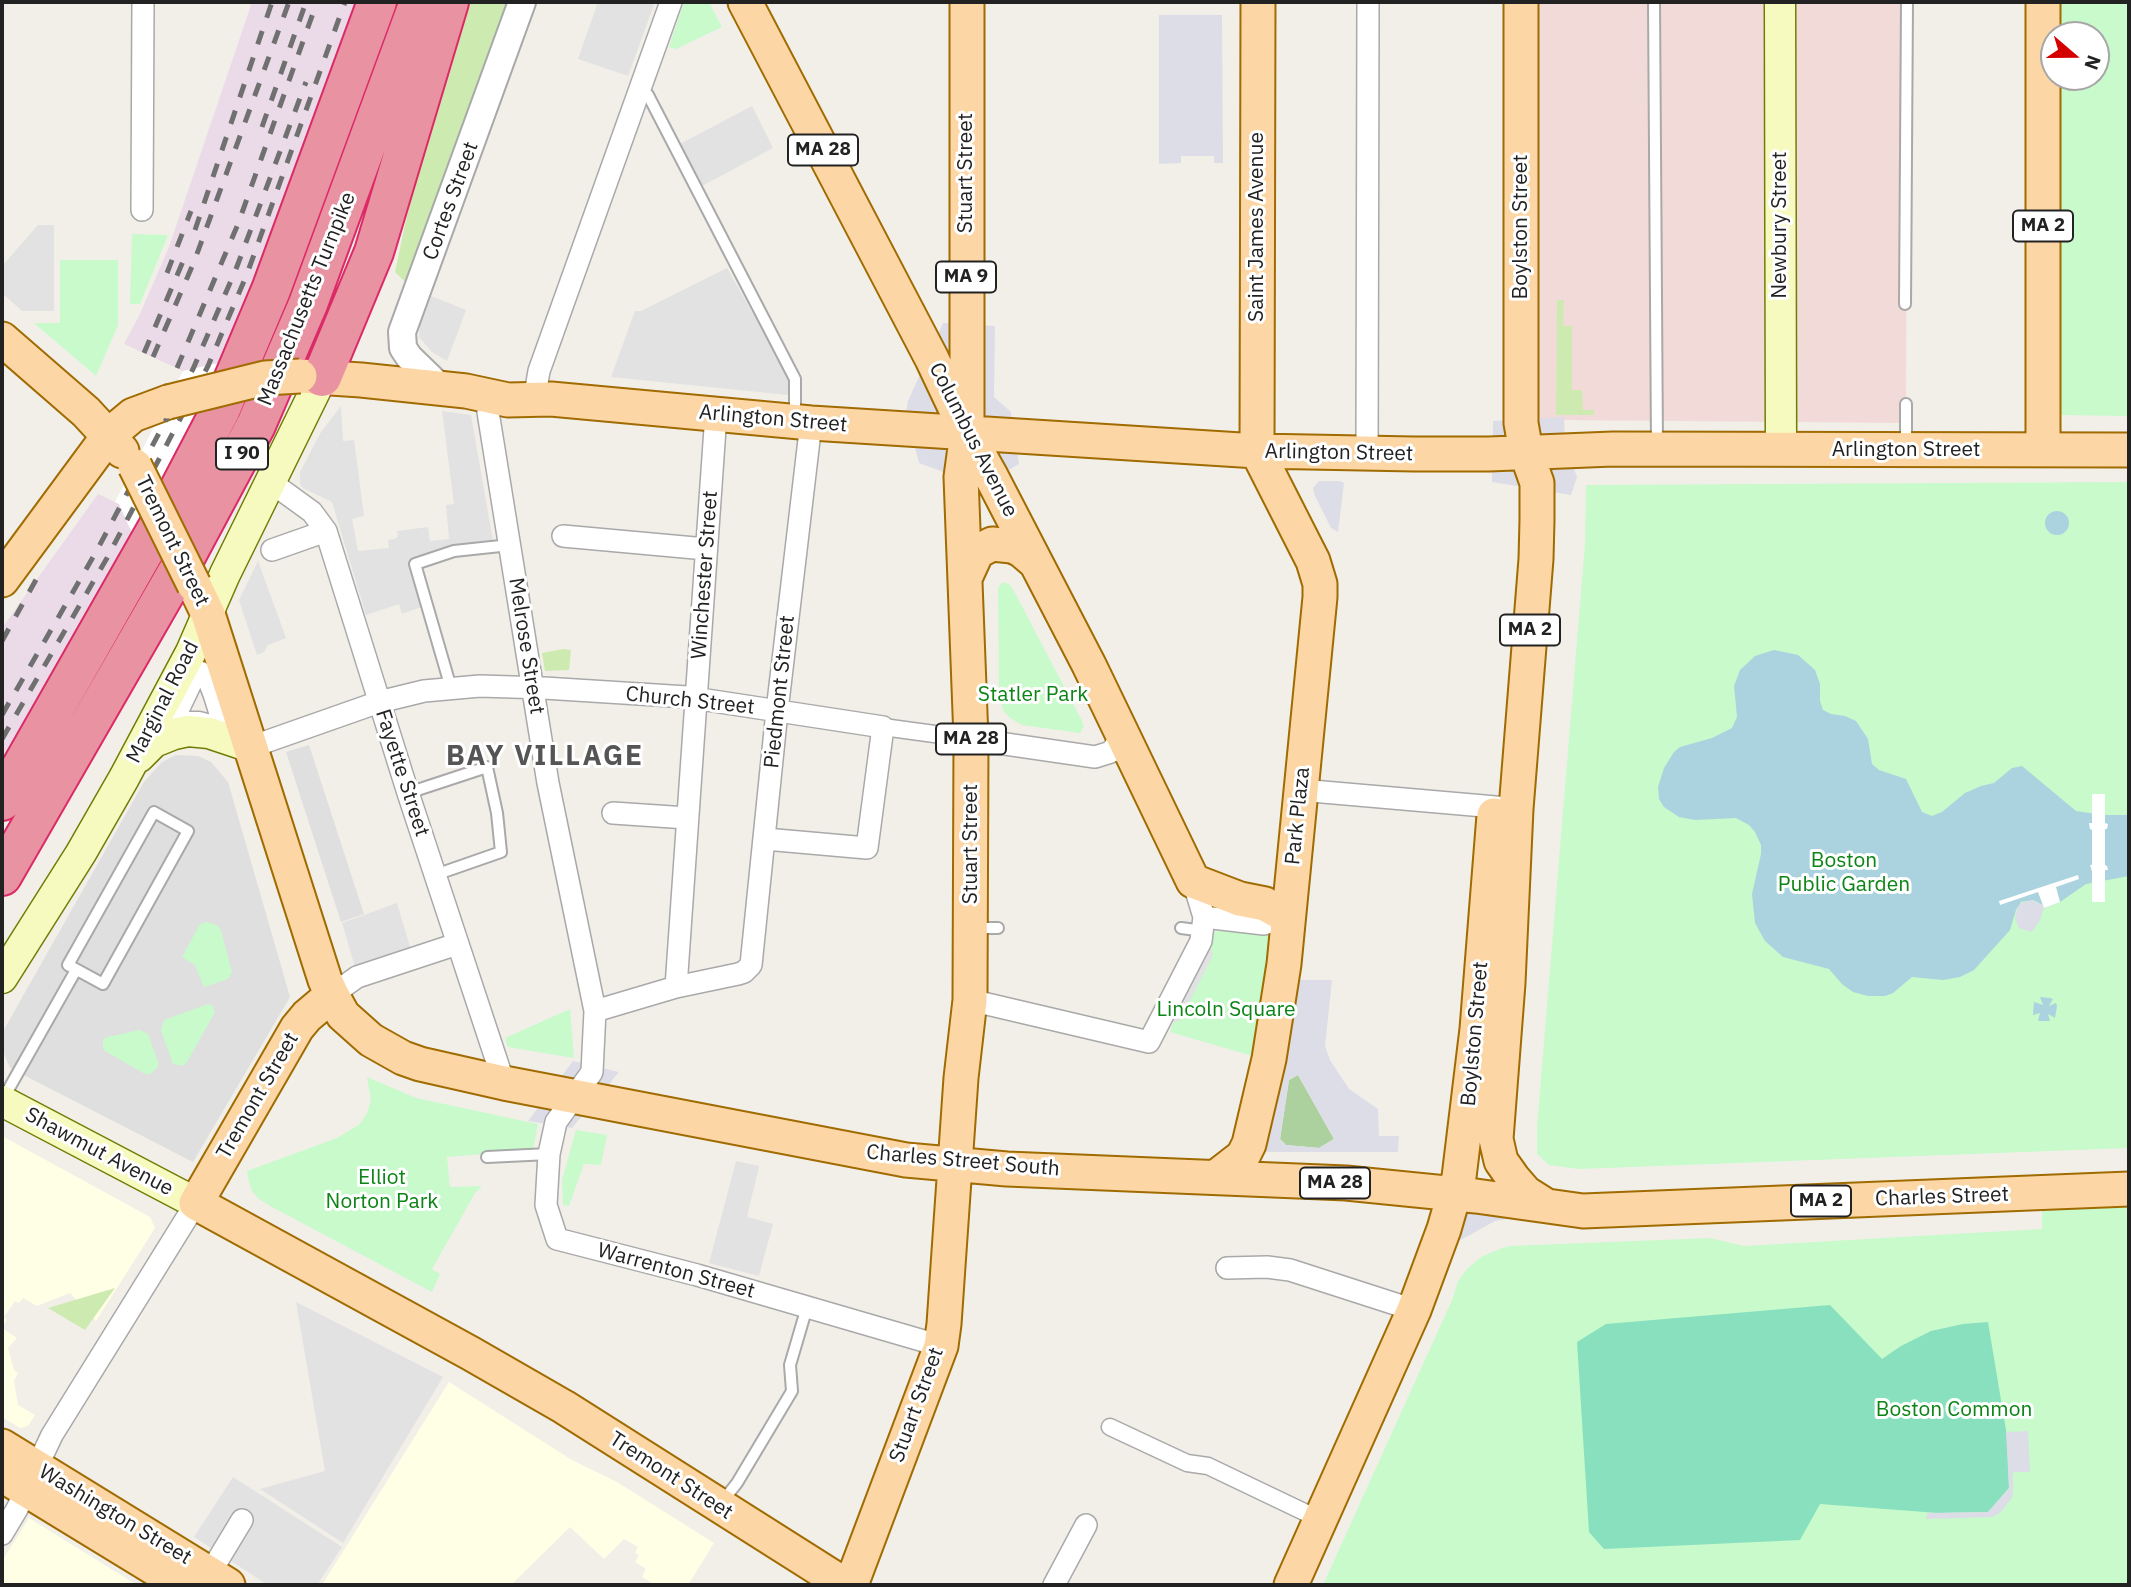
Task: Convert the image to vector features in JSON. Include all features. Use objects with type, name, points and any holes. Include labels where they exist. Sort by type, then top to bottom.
[{"type":"highway","name":"Massachusetts Turnpike","points":[[2,801],[175,497],[220,411],[271,290],[377,2]]},
{"type":"highway","name":"Massachusetts Turnpike","points":[[2,876],[190,550],[256,425],[300,324],[419,2]]},
{"type":"highway","points":[[311,377],[374,252],[450,2]]},
{"type":"main road","name":"Columbus Avenue","points":[[745,2],[932,359],[967,433],[1122,732],[1193,881]]},
{"type":"main road","name":"Stuart Street","points":[[850,1585],[941,1346],[961,1078],[970,1000],[985,928],[971,739],[961,477],[967,433],[967,2]]},
{"type":"main road","name":"Saint James Avenue","points":[[1257,452],[1258,2]]},
{"type":"main road","name":"Boylston Street","points":[[1291,1585],[1414,1310],[1454,1195],[1467,1125],[1536,559],[1526,504],[1537,483],[1526,452],[1521,423],[1521,2]]},
{"type":"main road","name":"Newbury Street","points":[[1780,2],[1781,449]]},
{"type":"main road","name":"MA 2","points":[[2043,2],[2043,450]]},
{"type":"main road","name":"Tremont Street","points":[[2,339],[86,412],[135,466],[201,600],[332,995],[297,1028],[196,1203],[564,1407],[845,1585]]},
{"type":"main road","name":"Arlington Street","points":[[2,580],[109,435],[133,415],[168,402],[265,378],[311,377],[465,392],[508,400],[543,397],[803,423],[1257,452],[1489,454],[1657,449],[2129,450]]},
{"type":"main road","name":"Marginal Road","points":[[2,978],[81,853],[186,661],[201,600],[272,483],[311,377]]},
{"type":"main road","name":"Park Plaza","points":[[1216,1177],[1243,1156],[1252,1135],[1273,1036],[1289,917],[1320,584],[1313,561],[1257,452]]},
{"type":"main road","points":[[965,576],[977,552],[992,544],[1012,546],[1035,562]]},
{"type":"main road","points":[[124,778],[142,752],[154,742],[174,734],[188,731],[209,733],[251,747]]},
{"type":"main road","name":"Boylston Street","points":[[1505,808],[1508,983],[1495,1121],[1496,1139],[1501,1161],[1513,1178],[1526,1193],[1545,1205]]},
{"type":"main road","points":[[1193,881],[1240,899],[1265,904],[1289,917]]},
{"type":"main road","name":"Charles Street South","points":[[332,995],[343,1015],[351,1023],[385,1049],[420,1064],[504,1083],[887,1157],[1007,1169],[1346,1183],[1545,1205]]},
{"type":"main road","name":"MA 28","points":[[961,1078],[969,1126],[1007,1169]]},
{"type":"main road","name":"Shawmut Avenue","points":[[2,1101],[196,1203]]},
{"type":"main road","points":[[947,1264],[972,1198],[986,1181],[1007,1169]]},
{"type":"main road","name":"Charles Street","points":[[1545,1205],[1583,1211],[2129,1189]]},
{"type":"main road","name":"Washington Street","points":[[2,1446],[21,1477],[196,1580]]},
{"type":"street","points":[[142,209],[143,2]]},
{"type":"street","name":"Cortes Street","points":[[465,392],[409,356],[403,348],[402,332],[522,2]]},
{"type":"street","points":[[543,397],[539,371],[671,2]]},
{"type":"street","points":[[1367,454],[1368,2]]},
{"type":"street","name":"Melrose Street","points":[[465,392],[488,412],[548,783],[594,1011],[592,1072],[575,1097]]},
{"type":"street","name":"Winchester Street","points":[[676,986],[716,414]]},
{"type":"street","name":"Piedmont Street","points":[[676,986],[744,972],[752,960],[803,423]]},
{"type":"street","name":"Fayette Street","points":[[272,483],[312,512],[326,531],[408,793],[504,1083]]},
{"type":"street","points":[[272,550],[326,531]]},
{"type":"street","points":[[564,536],[706,549]]},
{"type":"street","name":"Church Street","points":[[251,747],[379,702],[424,691],[451,688],[532,687],[698,698],[1095,757],[1111,752],[1122,732]]},
{"type":"street","points":[[765,839],[867,848],[883,727]]},
{"type":"street","points":[[1300,790],[1505,808]]},
{"type":"street","points":[[613,813],[687,818]]},
{"type":"street","name":"Columbus Avenue","points":[[1193,881],[1204,924]]},
{"type":"street","points":[[970,1000],[1149,1042],[1201,941],[1204,924],[1264,924],[1289,917]]},
{"type":"street","points":[[332,995],[357,977],[457,943]]},
{"type":"street","points":[[594,1011],[676,986]]},
{"type":"street","name":"Warrenton Street","points":[[575,1097],[556,1122],[550,1154],[546,1205],[557,1239],[697,1275],[941,1346]]},
{"type":"street","points":[[2,1534],[21,1477],[51,1435],[196,1203]]},
{"type":"street","points":[[1227,1268],[1267,1267],[1290,1270],[1414,1310]]},
{"type":"street","points":[[1110,1427],[1187,1463],[1209,1466],[1321,1520]]},
{"type":"street","points":[[196,1580],[242,1520]]},
{"type":"street","points":[[1054,1585],[1086,1525]]},
{"type":"lane","points":[[1654,2],[1657,449]]},
{"type":"lane","points":[[1906,304],[1907,2]]},
{"type":"lane","points":[[640,87],[648,95],[795,379],[803,423]]},
{"type":"lane","points":[[1906,404],[1906,450]]},
{"type":"lane","points":[[451,688],[415,564],[454,551],[510,545]]},
{"type":"lane","points":[[408,793],[487,767],[497,813],[501,852],[435,875]]},
{"type":"lane","points":[[154,812],[188,831],[103,984],[76,970],[68,965],[154,812]]},
{"type":"lane","points":[[1181,928],[1204,924]]},
{"type":"lane","points":[[2,1101],[76,970]]},
{"type":"lane","points":[[487,1157],[550,1154]]},
{"type":"lane","points":[[718,1507],[737,1483],[792,1391],[790,1365],[807,1307]]},
{"type":"shaded area","points":[[252,2],[357,2],[253,286],[221,363],[183,371],[124,344],[169,247]]},
{"type":"shaded area","points":[[598,2],[655,2],[628,76],[578,59]]},
{"type":"shaded area","points":[[1522,2],[1907,2],[1906,423],[1551,420],[1521,423]]},
{"type":"shaded area","points":[[1159,15],[1222,15],[1223,163],[1214,163],[1214,156],[1181,156],[1181,163],[1159,164]]},
{"type":"shaded area","points":[[752,106],[773,148],[700,187],[678,145]]},
{"type":"shaded area","points":[[38,225],[54,225],[54,311],[22,311],[2,293],[2,266]]},
{"type":"shaded area","points":[[727,268],[790,379],[788,395],[611,377],[635,311],[641,311]]},
{"type":"shaded area","points":[[431,296],[466,310],[447,361],[432,352],[419,337],[420,325]]},
{"type":"shaded area","points":[[943,323],[995,326],[994,397],[1011,412],[1019,464],[981,486],[919,463],[906,413],[908,401]]},
{"type":"shaded area","points":[[341,406],[343,441],[354,440],[364,516],[352,519],[358,551],[389,548],[388,540],[398,536],[397,531],[428,527],[430,541],[449,539],[446,505],[454,504],[442,411],[471,415],[493,541],[444,550],[410,561],[424,606],[402,614],[399,604],[366,615],[332,502],[300,484],[300,472],[321,432]]},
{"type":"shaded area","points":[[1564,417],[1565,444],[1577,477],[1571,495],[1492,482],[1493,421]]},
{"type":"shaded area","points":[[1319,481],[1344,483],[1338,532],[1331,528],[1315,496],[1313,488]]},
{"type":"shaded area","points":[[98,494],[119,504],[132,533],[2,764],[2,628]]},
{"type":"shaded area","points":[[258,561],[286,638],[268,645],[264,652],[257,655],[239,600]]},
{"type":"shaded area","points":[[309,745],[364,914],[341,922],[286,752]]},
{"type":"shaded area","points":[[176,755],[198,756],[211,762],[228,782],[290,997],[193,1162],[10,1068],[2,1049],[2,1033],[144,782],[162,762]]},
{"type":"shaded area","points":[[2031,900],[2044,908],[2032,932],[2019,928],[2015,918],[2019,904]]},
{"type":"shaded area","points":[[397,903],[411,950],[355,967],[342,923]]},
{"type":"shaded area","points":[[1209,945],[1213,955],[1180,1020],[1173,1023]]},
{"type":"shaded area","points":[[1294,980],[1332,980],[1325,1046],[1330,1060],[1349,1089],[1378,1109],[1379,1136],[1399,1136],[1398,1152],[1262,1152]],"holes":[[[1298,1075],[1334,1139],[1319,1148],[1286,1145],[1280,1139],[1289,1080]]]},
{"type":"shaded area","points":[[573,1061],[619,1072],[572,1128],[528,1121]]},
{"type":"shaded area","points":[[2,1136],[150,1217],[155,1228],[96,1321],[70,1293],[37,1306],[23,1298],[19,1303],[15,1301],[4,1317],[7,1320],[2,1328]]},
{"type":"shaded area","points":[[736,1161],[759,1166],[747,1217],[773,1224],[759,1276],[709,1263]]},
{"type":"shaded area","points":[[1469,1207],[1530,1215],[1495,1221],[1457,1242]]},
{"type":"shaded area","points":[[296,1302],[443,1377],[343,1543],[260,1489],[325,1471]]},
{"type":"shaded area","points":[[2,1328],[17,1338],[8,1348],[14,1370],[18,1373],[14,1381],[18,1405],[35,1415],[28,1426],[20,1428],[2,1417]]},
{"type":"shaded area","points":[[449,1382],[572,1460],[617,1482],[714,1543],[688,1585],[655,1585],[642,1577],[646,1569],[635,1562],[639,1555],[635,1553],[638,1547],[624,1539],[604,1559],[570,1527],[511,1585],[322,1585]]},
{"type":"shaded area","points":[[2028,1431],[2030,1472],[2013,1472],[2013,1496],[2002,1511],[1993,1517],[1926,1519],[1927,1513],[1988,1512],[2009,1488],[2006,1432]]},
{"type":"shaded area","points":[[233,1477],[342,1547],[317,1585],[268,1585],[194,1537]]},
{"type":"shaded area","points":[[29,1518],[137,1585],[2,1585],[2,1561]]},
{"type":"green space","points":[[463,2],[510,2],[415,267],[404,281],[395,272]]},
{"type":"green space","points":[[684,2],[709,2],[722,27],[676,49],[669,47]]},
{"type":"green space","points":[[2058,2],[2129,2],[2129,416],[2058,415],[2058,91],[2110,91],[2110,21],[2058,21]]},
{"type":"green space","points":[[132,234],[168,235],[140,304],[130,304]]},
{"type":"green space","points":[[60,260],[118,260],[118,325],[96,376],[34,323],[60,323]]},
{"type":"green space","points":[[1557,300],[1564,300],[1563,326],[1572,326],[1572,390],[1582,390],[1583,410],[1594,410],[1594,415],[1556,415]]},
{"type":"green space","name":"Boston Public Garden","points":[[2129,482],[2129,1148],[1579,1169],[1549,1165],[1537,1154],[1537,1127],[1585,544],[1586,485]]},
{"type":"green space","name":"Statler Park","points":[[1003,582],[1009,584],[1014,591],[1081,719],[1084,726],[1080,733],[1022,725],[1003,710],[999,691],[998,588]]},
{"type":"green space","points":[[571,650],[569,670],[545,671],[542,653]]},
{"type":"green space","points":[[206,922],[217,925],[221,930],[232,972],[228,979],[204,987],[195,965],[182,957],[200,924]]},
{"type":"green space","name":"Lincoln Square","points":[[1221,929],[1273,937],[1256,1057],[1170,1032],[1173,1023],[1180,1020],[1212,934]]},
{"type":"green space","points":[[208,1004],[212,1005],[215,1012],[187,1062],[183,1066],[173,1064],[161,1030],[164,1020]]},
{"type":"green space","points":[[570,1009],[574,1058],[508,1047],[505,1038]]},
{"type":"green space","points":[[140,1030],[148,1034],[158,1062],[158,1067],[150,1074],[145,1074],[103,1048],[103,1039],[107,1037]]},
{"type":"green space","points":[[1298,1075],[1334,1139],[1319,1148],[1286,1145],[1280,1139],[1289,1080]]},
{"type":"green space","name":"Elliot Norton Park","points":[[367,1077],[416,1098],[538,1124],[533,1150],[447,1157],[450,1187],[482,1186],[475,1193],[432,1269],[440,1274],[432,1292],[272,1207],[259,1199],[249,1182],[247,1171],[337,1138],[360,1124],[371,1100]]},
{"type":"green space","points":[[576,1130],[607,1135],[601,1165],[584,1164],[569,1206],[563,1205],[562,1180]]},
{"type":"green space","name":"Boston Common","points":[[2099,1204],[2129,1206],[2129,1585],[1323,1585],[1452,1300],[1458,1281],[1481,1257],[1510,1246],[1710,1238],[1744,1246],[2042,1229],[2042,1210]]},
{"type":"green space","points":[[115,1288],[85,1330],[48,1308]]},
{"type":"green space","points":[[1830,1305],[1882,1359],[1931,1331],[1988,1322],[2007,1436],[2009,1488],[1988,1512],[1938,1513],[1820,1504],[1800,1540],[1604,1549],[1589,1532],[1577,1342],[1606,1324]]},
{"type":"water","points":[[2057,511],[2068,518],[2069,523],[2062,534],[2057,535],[2046,528],[2045,523],[2052,512]]},
{"type":"water","points":[[1774,650],[1798,655],[1815,670],[1820,684],[1823,710],[1856,721],[1868,739],[1872,764],[1879,770],[1906,779],[1922,812],[1932,816],[1942,812],[1965,793],[1994,783],[2012,768],[2022,766],[2076,811],[2129,815],[2129,876],[2086,884],[2060,902],[2044,908],[2033,900],[2021,902],[2010,930],[1974,970],[1960,977],[1943,980],[1912,977],[1893,993],[1885,996],[1868,996],[1853,992],[1829,969],[1783,957],[1765,941],[1755,923],[1752,894],[1761,845],[1755,832],[1736,818],[1695,820],[1679,817],[1664,807],[1659,799],[1658,787],[1664,768],[1680,747],[1712,738],[1732,728],[1737,717],[1734,686],[1740,670],[1755,656]]},
{"type":"water","points":[[2040,997],[2053,999],[2049,1006],[2056,1003],[2055,1018],[2048,1014],[2050,1021],[2038,1021],[2040,1013],[2033,1015],[2034,1002],[2043,1005]]},
{"type":"pier","points":[[312,348],[281,419],[264,404],[191,424],[171,462],[205,530],[222,534],[173,623],[119,504],[115,502],[183,371],[276,350]]},
{"type":"pier","points":[[2092,794],[2105,794],[2105,823],[2108,824],[2105,829],[2105,865],[2108,870],[2105,870],[2105,902],[2092,902],[2092,830],[2089,823],[2092,823]]},
{"type":"pier","points":[[2078,875],[2079,879],[2056,887],[2060,902],[2044,908],[2038,892],[2000,905],[1999,901]]},
{"type":"railway","points":[[195,230],[272,2]]},
{"type":"railway","points":[[153,357],[194,262],[289,2]]},
{"type":"railway","points":[[262,127],[306,2]]},
{"type":"railway","points":[[177,368],[238,224],[317,2]]},
{"type":"railway","points":[[2,739],[107,558],[208,366],[247,274],[345,2]]},
{"type":"railway","points":[[2,715],[96,552],[193,369],[236,269],[306,82]]},
{"type":"railway","points":[[167,273],[191,211]]},
{"type":"railway","points":[[144,353],[184,259]]},
{"type":"railway","points":[[2,641],[37,578]]},
{"type":"district","name":"BAY VILLAGE","points":[[545,757]]}]
